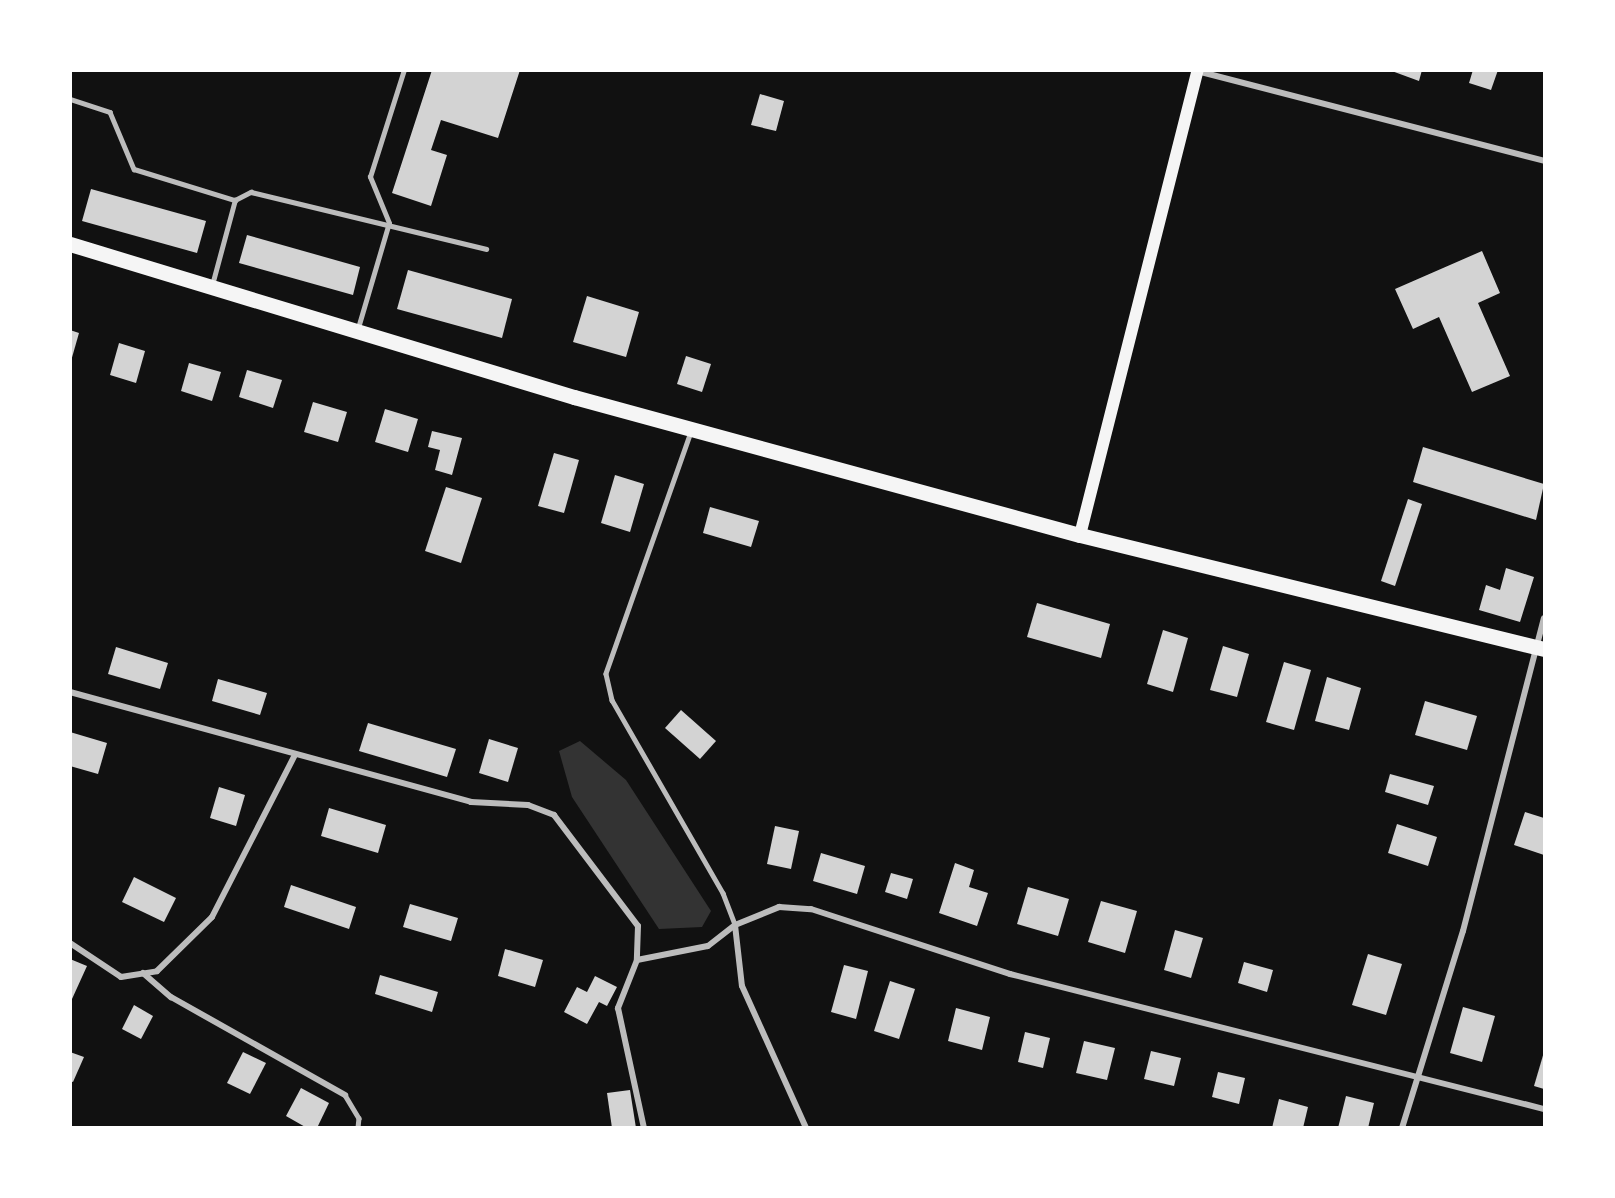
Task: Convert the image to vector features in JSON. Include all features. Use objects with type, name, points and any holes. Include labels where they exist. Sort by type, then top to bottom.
[{"type":"main road","points":[[1080,535],[1197,71]]},
{"type":"main road","points":[[70,244],[692,429],[1080,535],[1541,648]]},
{"type":"street","points":[[1197,71],[1545,161]]},
{"type":"street","points":[[1402,1128],[1415,1078],[1463,931],[1541,648],[1545,618]]},
{"type":"street","points":[[70,692],[471,802],[528,805],[554,814],[638,926],[636,960],[618,1008],[644,1128]]},
{"type":"street","points":[[70,943],[121,977],[157,971],[213,917],[295,755]]},
{"type":"street","points":[[636,960],[708,946],[735,925],[779,907],[811,909],[1010,974],[1545,1109]]},
{"type":"street","points":[[735,925],[742,987],[806,1128]]},
{"type":"street","points":[[143,973],[171,997],[345,1095]]},
{"type":"lane","points":[[357,331],[389,223],[370,177],[404,70]]},
{"type":"lane","points":[[70,99],[110,112],[134,169],[235,200],[251,192],[389,223],[486,249]]},
{"type":"lane","points":[[211,287],[235,200]]},
{"type":"lane","points":[[692,429],[606,674],[612,700],[723,893],[735,925]]},
{"type":"lane","points":[[345,1095],[359,1118],[358,1128]]},
{"type":"shaded area","points":[[580,741],[626,780],[711,911],[702,927],[659,929],[572,797],[559,751]]},
{"type":"building","points":[[432,70],[520,70],[498,138],[441,120],[431,150],[447,155],[431,206],[392,193]]},
{"type":"building","points":[[1389,70],[1422,70],[1419,81]]},
{"type":"building","points":[[1473,70],[1498,70],[1491,90],[1469,83]]},
{"type":"building","points":[[760,94],[784,101],[776,131],[751,125]]},
{"type":"building","points":[[91,189],[206,221],[197,253],[82,221]]},
{"type":"building","points":[[247,235],[360,267],[353,295],[239,263]]},
{"type":"building","points":[[1482,251],[1500,293],[1478,303],[1510,376],[1472,392],[1439,317],[1413,329],[1395,289]]},
{"type":"building","points":[[408,270],[512,299],[502,338],[397,309]]},
{"type":"building","points":[[587,296],[639,312],[626,357],[573,342]]},
{"type":"building","points":[[70,330],[79,333],[71,361],[70,361]]},
{"type":"building","points":[[119,343],[145,351],[136,383],[110,375]]},
{"type":"building","points":[[686,356],[711,364],[702,392],[677,384]]},
{"type":"building","points":[[189,363],[221,372],[212,401],[181,391]]},
{"type":"building","points":[[247,370],[282,380],[273,408],[239,397]]},
{"type":"building","points":[[313,402],[347,412],[338,442],[304,432]]},
{"type":"building","points":[[385,409],[418,419],[408,452],[375,442]]},
{"type":"building","points":[[432,431],[462,438],[452,475],[435,470],[440,450],[428,447]]},
{"type":"building","points":[[1423,447],[1544,484],[1536,520],[1413,482]]},
{"type":"building","points":[[554,453],[579,460],[564,513],[538,506]]},
{"type":"building","points":[[615,475],[644,484],[630,532],[601,523]]},
{"type":"building","points":[[446,487],[482,498],[461,563],[425,551]]},
{"type":"building","points":[[1408,499],[1422,504],[1395,586],[1381,581]]},
{"type":"building","points":[[710,507],[759,521],[751,547],[703,533]]},
{"type":"building","points":[[1506,568],[1534,577],[1520,622],[1479,610],[1486,585],[1500,590]]},
{"type":"building","points":[[1037,603],[1110,624],[1101,658],[1027,637]]},
{"type":"building","points":[[1163,630],[1188,638],[1173,692],[1147,684]]},
{"type":"building","points":[[1223,646],[1249,654],[1237,697],[1210,690]]},
{"type":"building","points":[[116,647],[168,663],[160,689],[108,674]]},
{"type":"building","points":[[1284,662],[1311,670],[1294,730],[1266,722]]},
{"type":"building","points":[[1327,677],[1361,688],[1349,730],[1315,721]]},
{"type":"building","points":[[218,679],[267,693],[260,715],[212,701]]},
{"type":"building","points":[[1425,701],[1477,716],[1467,750],[1415,735]]},
{"type":"building","points":[[681,710],[716,741],[700,759],[665,728]]},
{"type":"building","points":[[368,723],[456,749],[447,777],[359,751]]},
{"type":"building","points":[[70,732],[107,743],[98,774],[70,766]]},
{"type":"building","points":[[489,739],[518,748],[508,782],[479,773]]},
{"type":"building","points":[[1390,774],[1434,786],[1428,805],[1385,792]]},
{"type":"building","points":[[219,787],[245,795],[236,826],[210,818]]},
{"type":"building","points":[[329,808],[386,825],[378,853],[321,836]]},
{"type":"building","points":[[1525,812],[1544,818],[1544,855],[1514,845]]},
{"type":"building","points":[[1397,824],[1437,837],[1428,866],[1388,853]]},
{"type":"building","points":[[775,826],[799,831],[791,869],[767,864]]},
{"type":"building","points":[[821,853],[865,866],[857,894],[813,881]]},
{"type":"building","points":[[955,863],[974,870],[969,887],[988,893],[977,926],[939,913]]},
{"type":"building","points":[[891,873],[913,879],[907,899],[885,892]]},
{"type":"building","points":[[134,877],[176,898],[164,922],[122,902]]},
{"type":"building","points":[[291,885],[356,907],[349,929],[284,907]]},
{"type":"building","points":[[1028,887],[1069,899],[1058,936],[1017,924]]},
{"type":"building","points":[[1101,901],[1137,911],[1125,953],[1088,942]]},
{"type":"building","points":[[410,904],[458,918],[451,941],[403,927]]},
{"type":"building","points":[[1175,930],[1203,938],[1191,978],[1164,970]]},
{"type":"building","points":[[505,949],[543,960],[535,987],[498,976]]},
{"type":"building","points":[[1368,954],[1402,964],[1386,1015],[1352,1005]]},
{"type":"building","points":[[70,959],[87,966],[72,999],[70,998]]},
{"type":"building","points":[[1244,962],[1273,970],[1267,992],[1238,983]]},
{"type":"building","points":[[844,965],[868,971],[856,1019],[831,1012]]},
{"type":"building","points":[[380,975],[438,992],[432,1012],[375,994]]},
{"type":"building","points":[[595,976],[617,987],[607,1006],[599,1002],[587,1024],[564,1012],[577,987],[587,992]]},
{"type":"building","points":[[890,981],[915,989],[899,1039],[874,1031]]},
{"type":"building","points":[[134,1005],[153,1016],[141,1039],[122,1029]]},
{"type":"building","points":[[1463,1007],[1495,1016],[1482,1062],[1450,1053]]},
{"type":"building","points":[[956,1008],[990,1017],[982,1050],[948,1041]]},
{"type":"building","points":[[1025,1032],[1050,1038],[1043,1068],[1018,1062]]},
{"type":"building","points":[[1084,1041],[1115,1048],[1107,1080],[1076,1073]]},
{"type":"building","points":[[1151,1051],[1181,1058],[1174,1086],[1144,1079]]},
{"type":"building","points":[[70,1052],[84,1057],[73,1082],[70,1081]]},
{"type":"building","points":[[243,1052],[266,1063],[250,1094],[227,1083]]},
{"type":"building","points":[[1544,1052],[1544,1089],[1534,1086]]},
{"type":"building","points":[[1218,1072],[1245,1078],[1239,1104],[1212,1097]]},
{"type":"building","points":[[301,1088],[329,1103],[317,1128],[307,1128],[286,1116]]},
{"type":"building","points":[[630,1090],[636,1128],[612,1128],[607,1093]]},
{"type":"building","points":[[1346,1096],[1374,1103],[1368,1128],[1338,1128]]},
{"type":"building","points":[[1279,1099],[1308,1107],[1303,1128],[1272,1128]]}]
